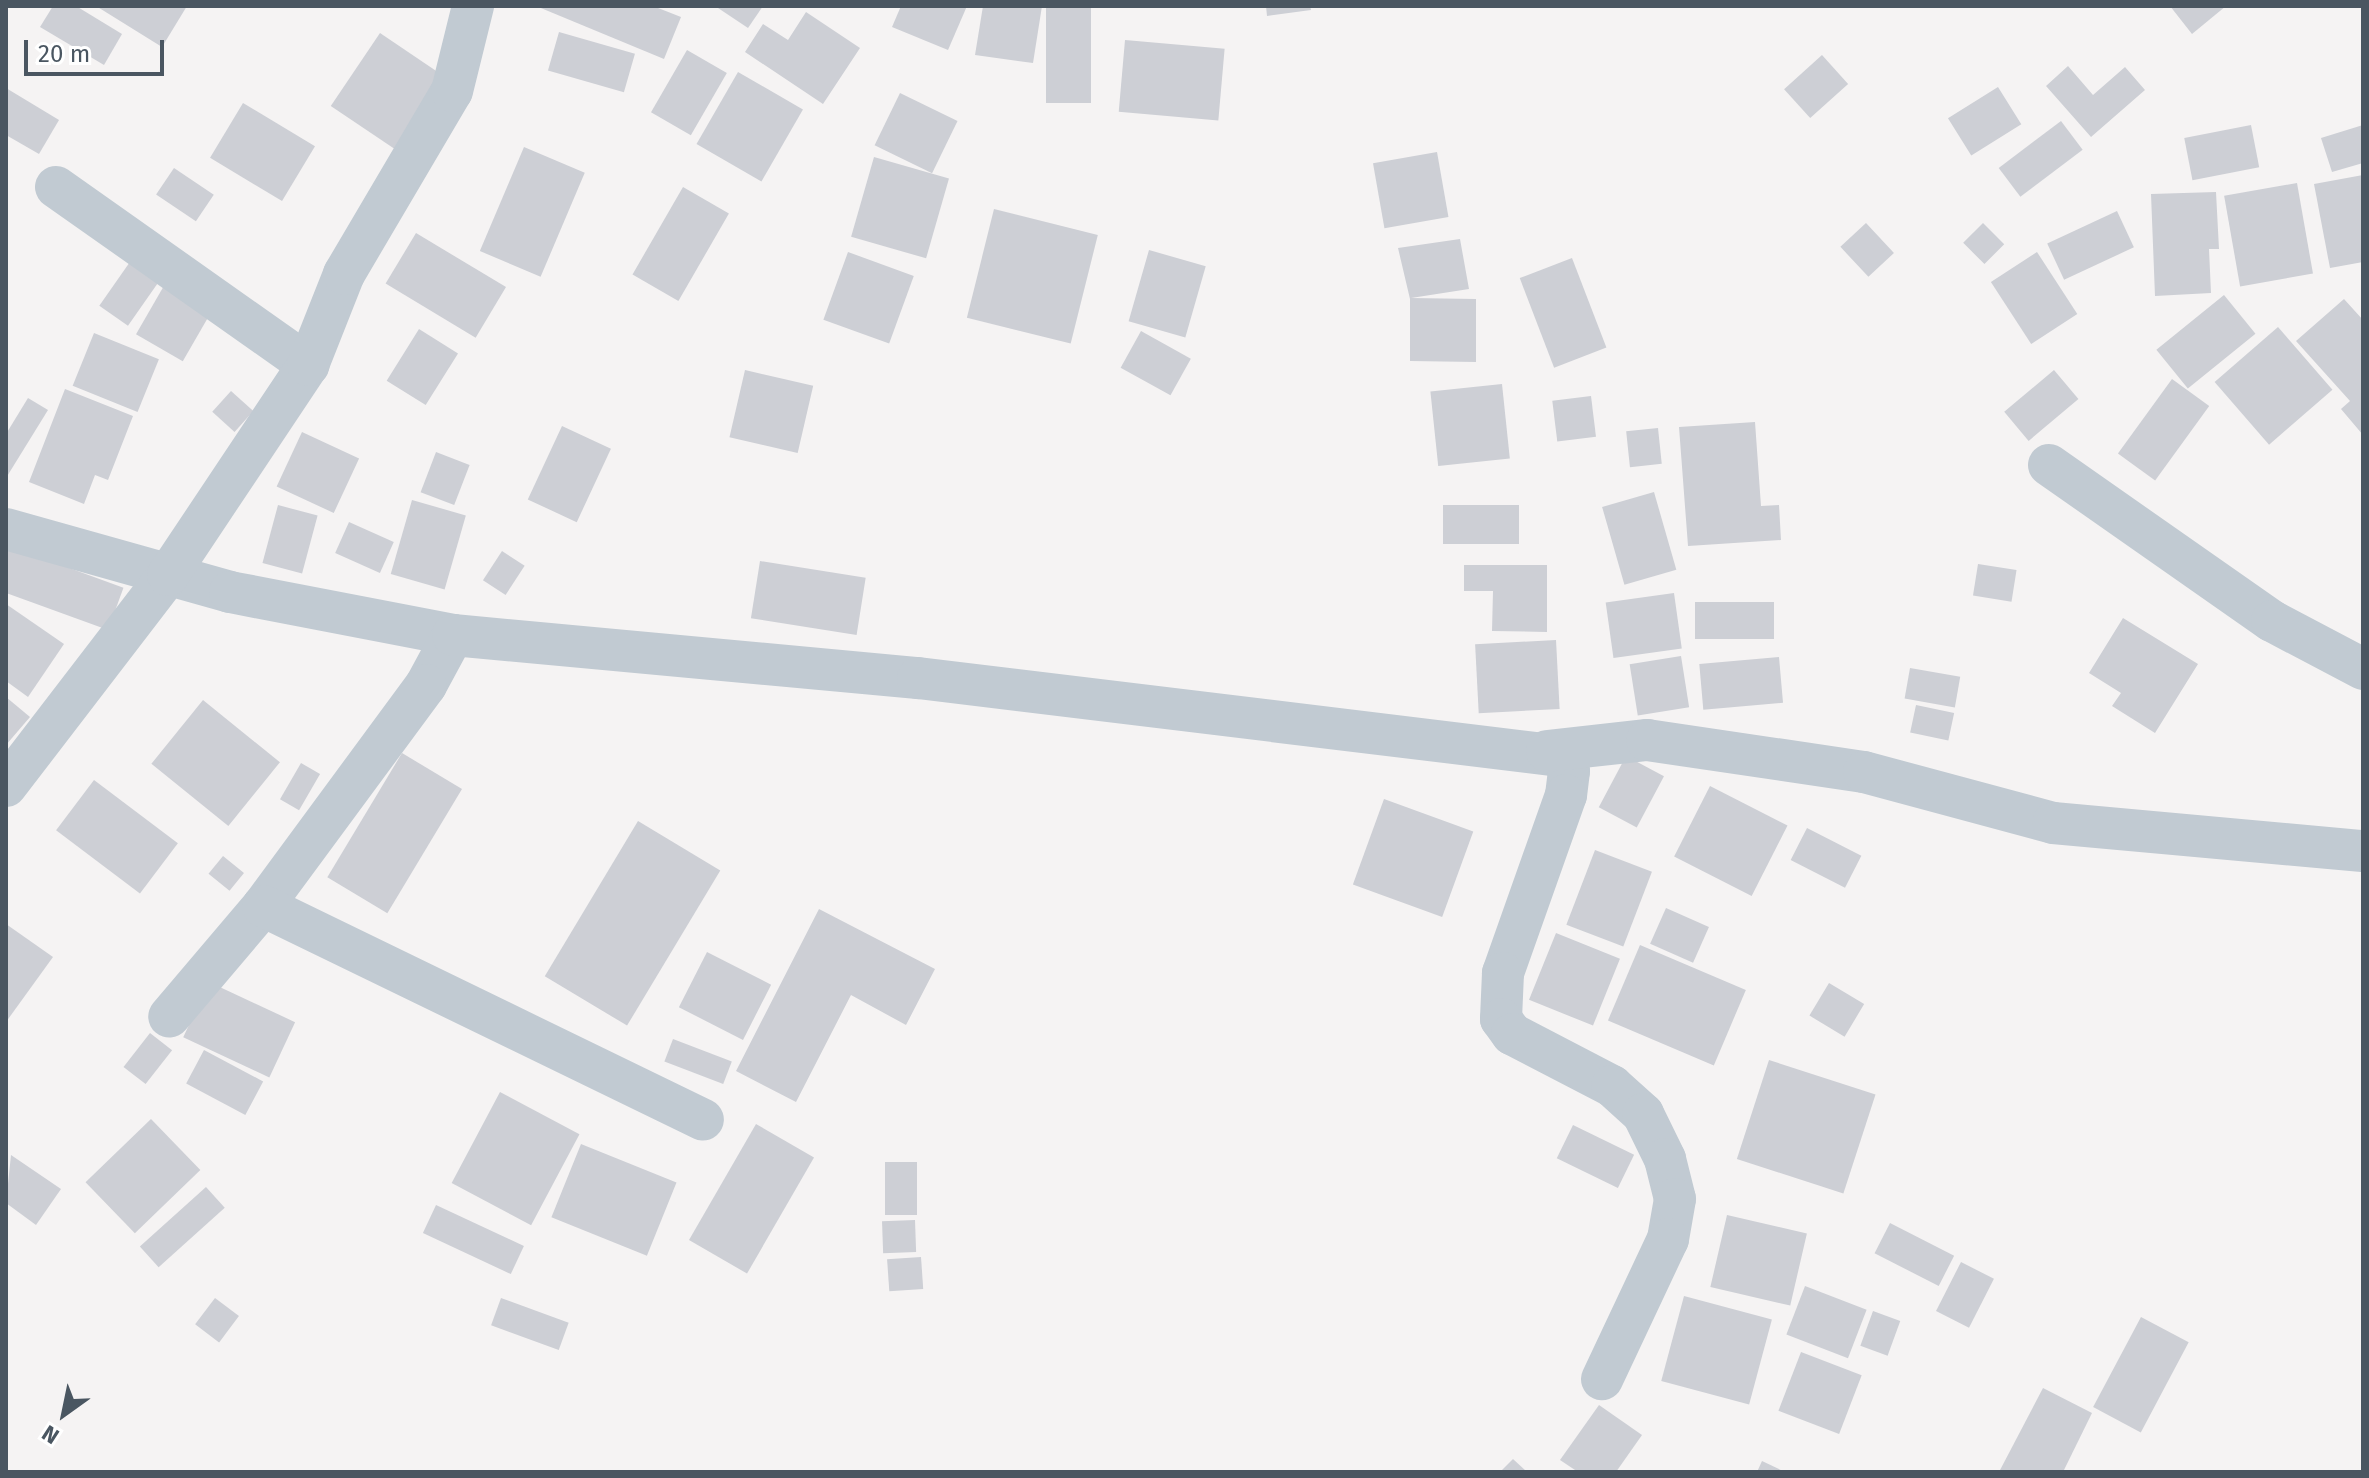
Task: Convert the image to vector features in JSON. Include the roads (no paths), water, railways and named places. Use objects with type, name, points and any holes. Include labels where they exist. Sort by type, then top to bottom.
[{"type":"street","points":[[6,786],[168,575],[308,365],[344,274],[452,91],[473,6]]},
{"type":"street","points":[[56,187],[308,365]]},
{"type":"street","points":[[2049,465],[2272,621],[2363,669]]},
{"type":"street","points":[[6,529],[168,575],[453,635],[918,678],[1496,753],[1647,740],[1864,772],[2053,823],[2363,851]]},
{"type":"street","points":[[169,1017],[263,906],[426,685],[453,635]]},
{"type":"street","points":[[1547,751],[1561,756],[1569,771],[1566,795],[1503,973],[1501,1019],[1512,1034],[1612,1086],[1643,1114],[1665,1159],[1675,1199],[1668,1239],[1602,1379]]},
{"type":"street","points":[[263,906],[703,1120]]}]
